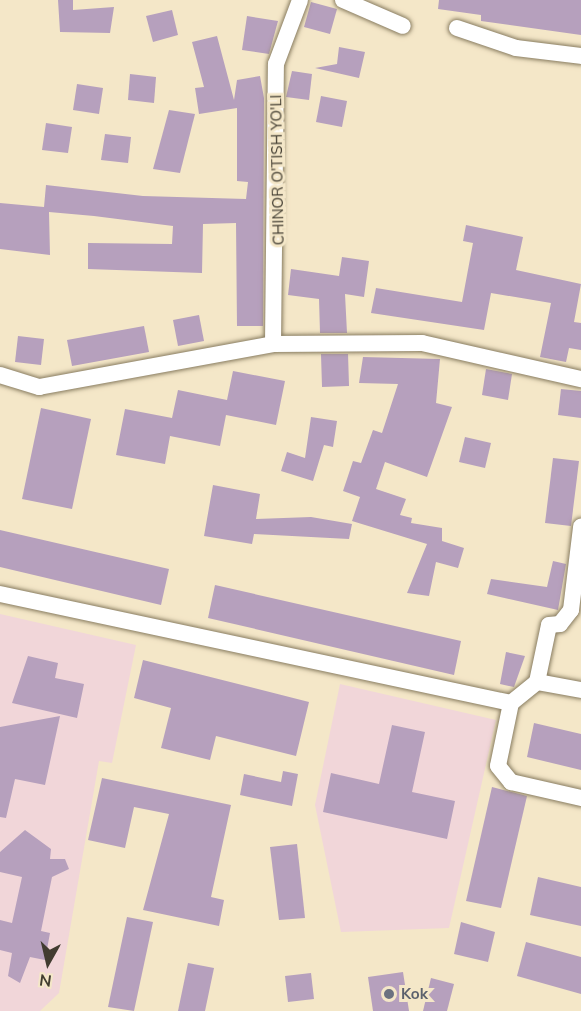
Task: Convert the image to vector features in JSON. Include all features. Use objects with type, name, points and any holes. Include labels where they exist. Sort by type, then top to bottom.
[{"type":"street","name":"CHINOR O'TISH YO'LI","points":[[273,344],[276,64],[300,0]]},
{"type":"street","points":[[343,0],[403,26]]},
{"type":"street","points":[[457,28],[516,48],[581,56]]},
{"type":"street","points":[[0,375],[39,387],[273,344],[422,343],[581,378]]},
{"type":"street","points":[[581,527],[572,610],[560,624],[549,625],[537,682],[511,703],[498,766],[503,778],[581,798]]},
{"type":"street","points":[[0,594],[511,703]]},
{"type":"street","points":[[537,682],[581,690]]},
{"type":"shaded area","points":[[0,614],[136,645],[112,763],[99,761],[59,993],[40,1011],[0,1011]]},
{"type":"shaded area","points":[[340,684],[496,720],[449,928],[341,932],[315,805]]},
{"type":"building","points":[[58,0],[73,0],[73,10],[114,7],[110,33],[60,32]]},
{"type":"building","points":[[439,0],[581,0],[581,35],[481,21],[481,15],[438,9]]},
{"type":"building","points":[[311,2],[337,9],[330,34],[304,27]]},
{"type":"building","points":[[172,10],[178,35],[153,42],[146,16]]},
{"type":"building","points":[[247,16],[278,21],[269,54],[242,50]]},
{"type":"building","points":[[217,36],[234,100],[237,80],[260,76],[264,98],[263,326],[237,326],[236,223],[203,224],[202,273],[88,269],[88,243],[172,244],[173,226],[94,216],[49,212],[50,255],[0,249],[0,203],[44,207],[46,185],[143,196],[246,199],[248,182],[237,181],[237,108],[199,114],[195,88],[204,87],[192,42]]},
{"type":"building","points":[[339,47],[365,52],[359,78],[315,68],[337,64]]},
{"type":"building","points":[[292,71],[312,74],[309,100],[286,97]]},
{"type":"building","points":[[130,74],[156,77],[154,103],[128,100]]},
{"type":"building","points":[[77,84],[103,88],[99,114],[73,110]]},
{"type":"building","points":[[321,96],[347,101],[342,127],[316,122]]},
{"type":"building","points":[[169,110],[195,114],[180,173],[153,169]]},
{"type":"building","points":[[46,123],[72,127],[68,153],[42,150]]},
{"type":"building","points":[[105,134],[131,137],[128,163],[101,160]]},
{"type":"building","points":[[466,225],[523,237],[516,270],[581,284],[574,322],[581,323],[581,350],[569,348],[566,362],[540,357],[551,303],[491,293],[484,330],[371,313],[376,288],[462,302],[473,243],[463,241]]},
{"type":"building","points":[[342,257],[369,261],[364,297],[345,294],[347,333],[320,333],[319,299],[288,295],[291,269],[339,276]]},
{"type":"building","points":[[199,315],[204,341],[178,346],[173,320]]},
{"type":"building","points":[[144,326],[149,352],[72,366],[67,340]]},
{"type":"building","points":[[18,336],[44,339],[41,365],[15,362]]},
{"type":"building","points":[[321,354],[348,354],[349,386],[322,387]]},
{"type":"building","points":[[363,357],[440,359],[436,403],[452,407],[427,477],[385,462],[376,489],[406,499],[400,515],[412,518],[411,523],[442,528],[442,541],[464,548],[458,568],[436,562],[429,596],[407,593],[427,544],[352,521],[360,497],[343,491],[353,461],[361,463],[373,430],[382,433],[398,384],[359,383]]},
{"type":"building","points":[[486,369],[512,374],[508,400],[482,395]]},
{"type":"building","points":[[233,371],[285,381],[276,425],[226,415],[220,446],[170,436],[165,464],[116,455],[125,409],[172,418],[178,390],[227,400]]},
{"type":"building","points":[[561,389],[581,391],[581,418],[558,415]]},
{"type":"building","points":[[41,408],[91,419],[72,509],[22,499]]},
{"type":"building","points":[[311,417],[337,421],[333,447],[324,445],[313,481],[281,471],[287,452],[305,458]]},
{"type":"building","points":[[465,437],[491,443],[485,468],[459,462]]},
{"type":"building","points":[[553,458],[579,461],[571,526],[545,523]]},
{"type":"building","points":[[213,485],[260,494],[256,519],[311,517],[352,524],[349,539],[254,534],[252,544],[204,536]]},
{"type":"building","points":[[0,530],[169,569],[161,605],[0,567]]},
{"type":"building","points":[[553,561],[566,564],[558,610],[487,594],[491,579],[547,587]]},
{"type":"building","points":[[215,585],[461,641],[454,675],[208,618]]},
{"type":"building","points":[[506,652],[525,656],[514,687],[500,684]]},
{"type":"building","points":[[28,656],[58,663],[55,678],[84,684],[77,718],[12,703]]},
{"type":"building","points":[[143,660],[309,702],[296,756],[216,736],[210,760],[161,748],[171,708],[134,698]]},
{"type":"building","points":[[60,716],[45,785],[15,779],[6,818],[0,817],[0,727]]},
{"type":"building","points":[[534,723],[581,734],[581,770],[527,757]]},
{"type":"building","points":[[392,725],[425,732],[412,792],[455,801],[447,839],[323,812],[331,773],[379,784]]},
{"type":"building","points":[[283,771],[298,774],[292,806],[240,795],[244,774],[281,782]]},
{"type":"building","points":[[102,778],[231,805],[211,897],[224,900],[219,926],[143,910],[169,814],[134,807],[125,848],[88,840]]},
{"type":"building","points":[[492,787],[527,796],[501,908],[466,901]]},
{"type":"building","points":[[25,830],[51,849],[50,859],[65,859],[69,869],[52,877],[41,931],[50,933],[45,960],[30,957],[20,983],[8,976],[12,953],[0,950],[0,920],[12,923],[22,877],[0,872],[0,852]]},
{"type":"building","points":[[297,844],[305,918],[279,920],[270,847]]},
{"type":"building","points":[[538,877],[581,887],[581,926],[530,915]]},
{"type":"building","points":[[127,917],[153,922],[134,1011],[108,1007]]},
{"type":"building","points":[[461,922],[495,932],[488,962],[454,954]]},
{"type":"building","points":[[526,942],[581,957],[581,994],[517,976]]},
{"type":"building","points":[[188,963],[214,968],[205,1011],[178,1011]]},
{"type":"building","name":"Kok","points":[[403,972],[409,1011],[373,1011],[368,977]]},
{"type":"building","points":[[311,973],[314,999],[288,1002],[285,976]]},
{"type":"building","points":[[431,978],[454,984],[447,1011],[423,1011]]},
{"type":"place","name":"Kok","points":[[389,994]]}]
